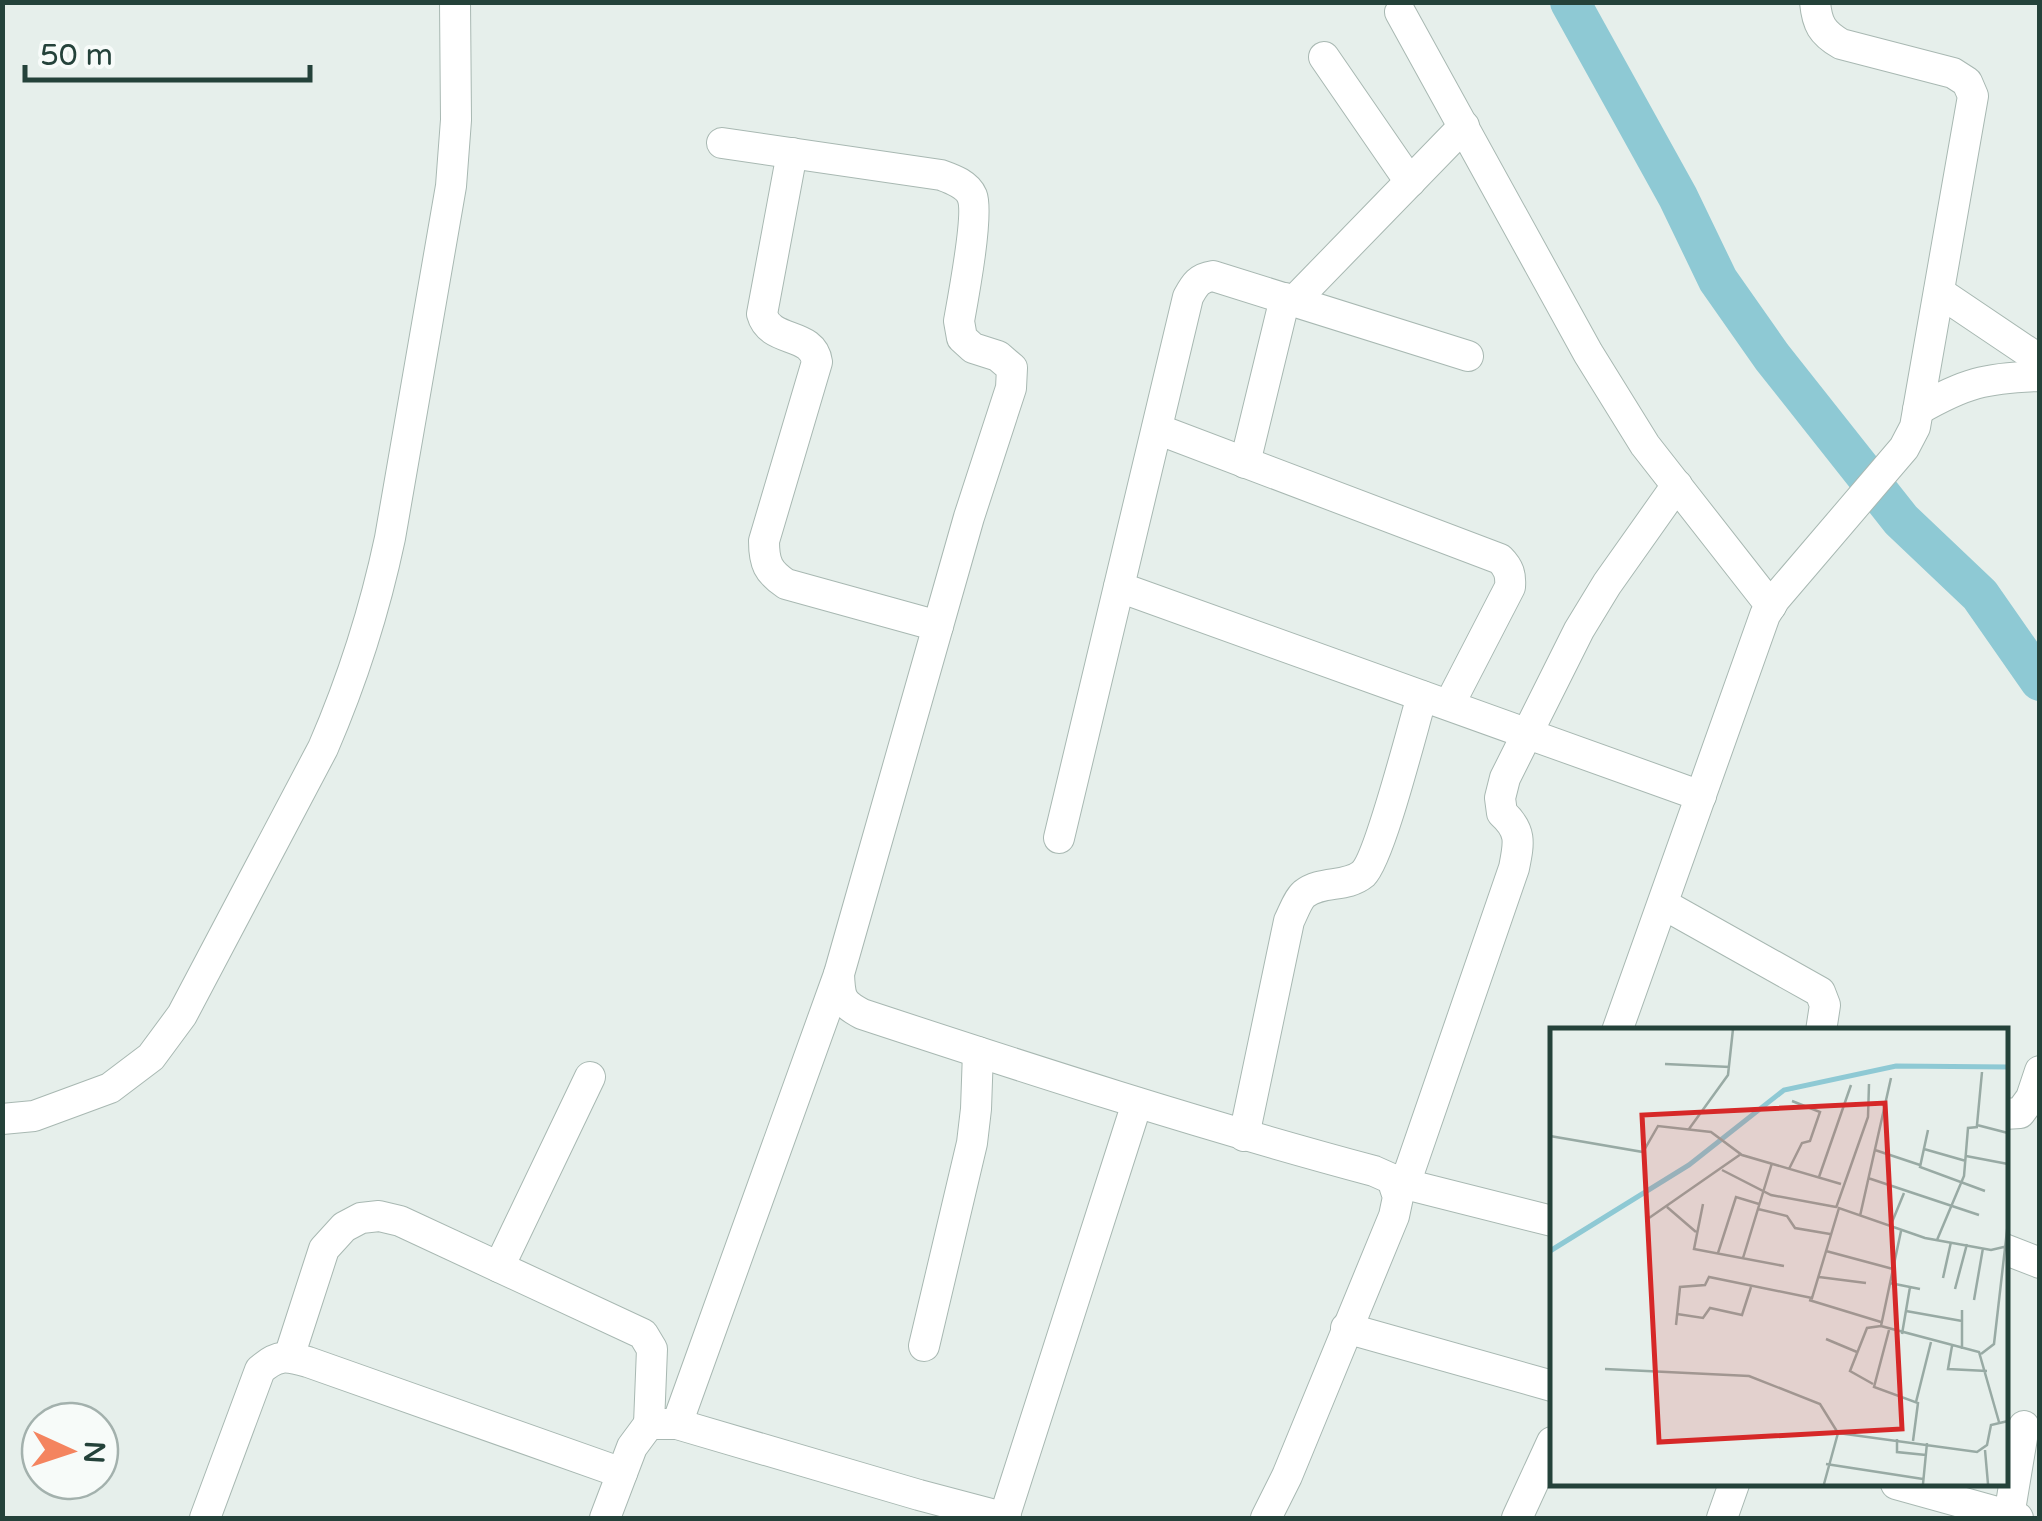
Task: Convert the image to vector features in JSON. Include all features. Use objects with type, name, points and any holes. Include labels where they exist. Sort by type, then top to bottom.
[{"type":"street","points":[[2,1119],[34,1116],[110,1088],[151,1057],[182,1016],[336,717],[387,553],[451,186],[456,120],[455,2]]},
{"type":"street","points":[[1619,1028],[1765,615],[1904,448],[1915,427],[1973,96],[1967,82],[1953,72],[1841,44],[1826,35],[1816,21],[1815,2]]},
{"type":"street","points":[[1400,12],[1588,353],[1646,445],[1771,606]]},
{"type":"street","points":[[1324,57],[1410,182]]},
{"type":"street","points":[[1245,462],[1289,300],[1464,126]]},
{"type":"street","points":[[605,1518],[632,1448],[663,1424],[839,974],[969,518],[1011,388],[1012,368],[998,356],[973,348],[962,338],[959,321],[975,212],[972,194],[958,182],[940,174],[722,143]]},
{"type":"street","points":[[792,153],[762,314],[772,331],[808,344],[816,352],[817,362],[764,541],[764,560],[771,575],[786,584],[938,626]]},
{"type":"street","points":[[1059,838],[1194,284],[1214,276],[1468,356]]},
{"type":"street","points":[[1939,292],[2040,360]]},
{"type":"street","points":[[1918,410],[1952,390],[1980,381],[2040,376]]},
{"type":"street","points":[[1156,429],[1500,559],[1511,575],[1510,587],[1436,701],[1366,871],[1351,882],[1324,885],[1303,894],[1289,921],[1244,1136]]},
{"type":"street","points":[[1270,1517],[1394,1216],[1399,1182],[1514,868],[1520,842],[1514,823],[1502,813],[1500,798],[1505,778],[1606,584],[1677,485]]},
{"type":"street","points":[[1119,587],[1701,796]]},
{"type":"street","points":[[1663,904],[1820,992],[1824,1005],[1822,1028]]},
{"type":"street","points":[[839,974],[840,993],[846,1005],[862,1014],[1244,1136],[1374,1171],[1399,1182],[1550,1219]]},
{"type":"street","points":[[924,1346],[972,1143],[978,1052]]},
{"type":"street","points":[[2007,1114],[2020,1113],[2031,1098],[2040,1071]]},
{"type":"street","points":[[499,1266],[590,1077]]},
{"type":"street","points":[[663,1424],[916,1507],[1005,1518],[1137,1102]]},
{"type":"street","points":[[289,1357],[324,1248],[344,1227],[361,1218],[378,1216],[499,1266],[643,1334],[652,1348],[663,1424]]},
{"type":"street","points":[[2007,1251],[2040,1263]]},
{"type":"street","points":[[1346,1328],[1550,1385]]},
{"type":"street","points":[[205,1518],[260,1370],[274,1358],[289,1357],[622,1473]]},
{"type":"street","points":[[1903,1486],[2014,1517],[2023,1425]]},
{"type":"street","points":[[1516,1518],[1550,1446]]},
{"type":"street","points":[[1722,1518],[1733,1486]]},
{"type":"waterway","points":[[1570,2],[1678,197],[1718,280],[1772,357],[1901,520],[1980,595],[2040,681]]}]
